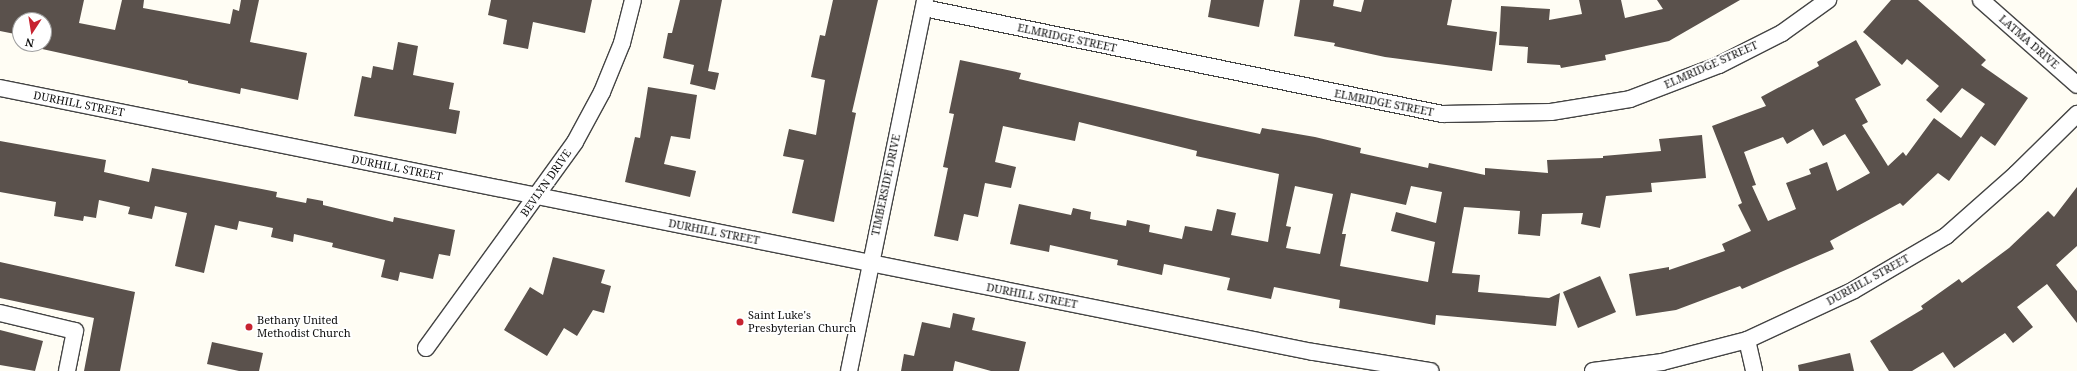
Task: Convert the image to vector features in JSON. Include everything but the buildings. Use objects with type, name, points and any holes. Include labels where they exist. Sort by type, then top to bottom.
[{"type":"street","name":"BEVLYN DRIVE","points":[[426,348],[538,196],[575,142],[602,92],[622,43],[633,0]]},
{"type":"street","name":"ELMRIDGE STREET","points":[[924,4],[1442,114],[1551,112],[1630,99],[1719,65],[1782,33],[1828,0]]},
{"type":"street","name":"LATMA DRIVE","points":[[1981,0],[2077,85]]},
{"type":"street","name":"TIMBERSIDE DRIVE","points":[[849,371],[924,4]]},
{"type":"street","name":"DURHILL STREET","points":[[0,88],[1306,350],[1430,371]]},
{"type":"street","name":"DURHILL STREET","points":[[1593,371],[1662,362],[1747,340],[1854,290],[1946,236],[2016,174],[2077,114]]},
{"type":"street","points":[[0,313],[76,331],[68,371]]},
{"type":"street","points":[[1747,340],[1754,371]]},
{"type":"place","name":"Saint Luke's Presbyterian Church","points":[[740,322]]},
{"type":"place","name":"Bethany United Methodist Church","points":[[249,327]]}]
